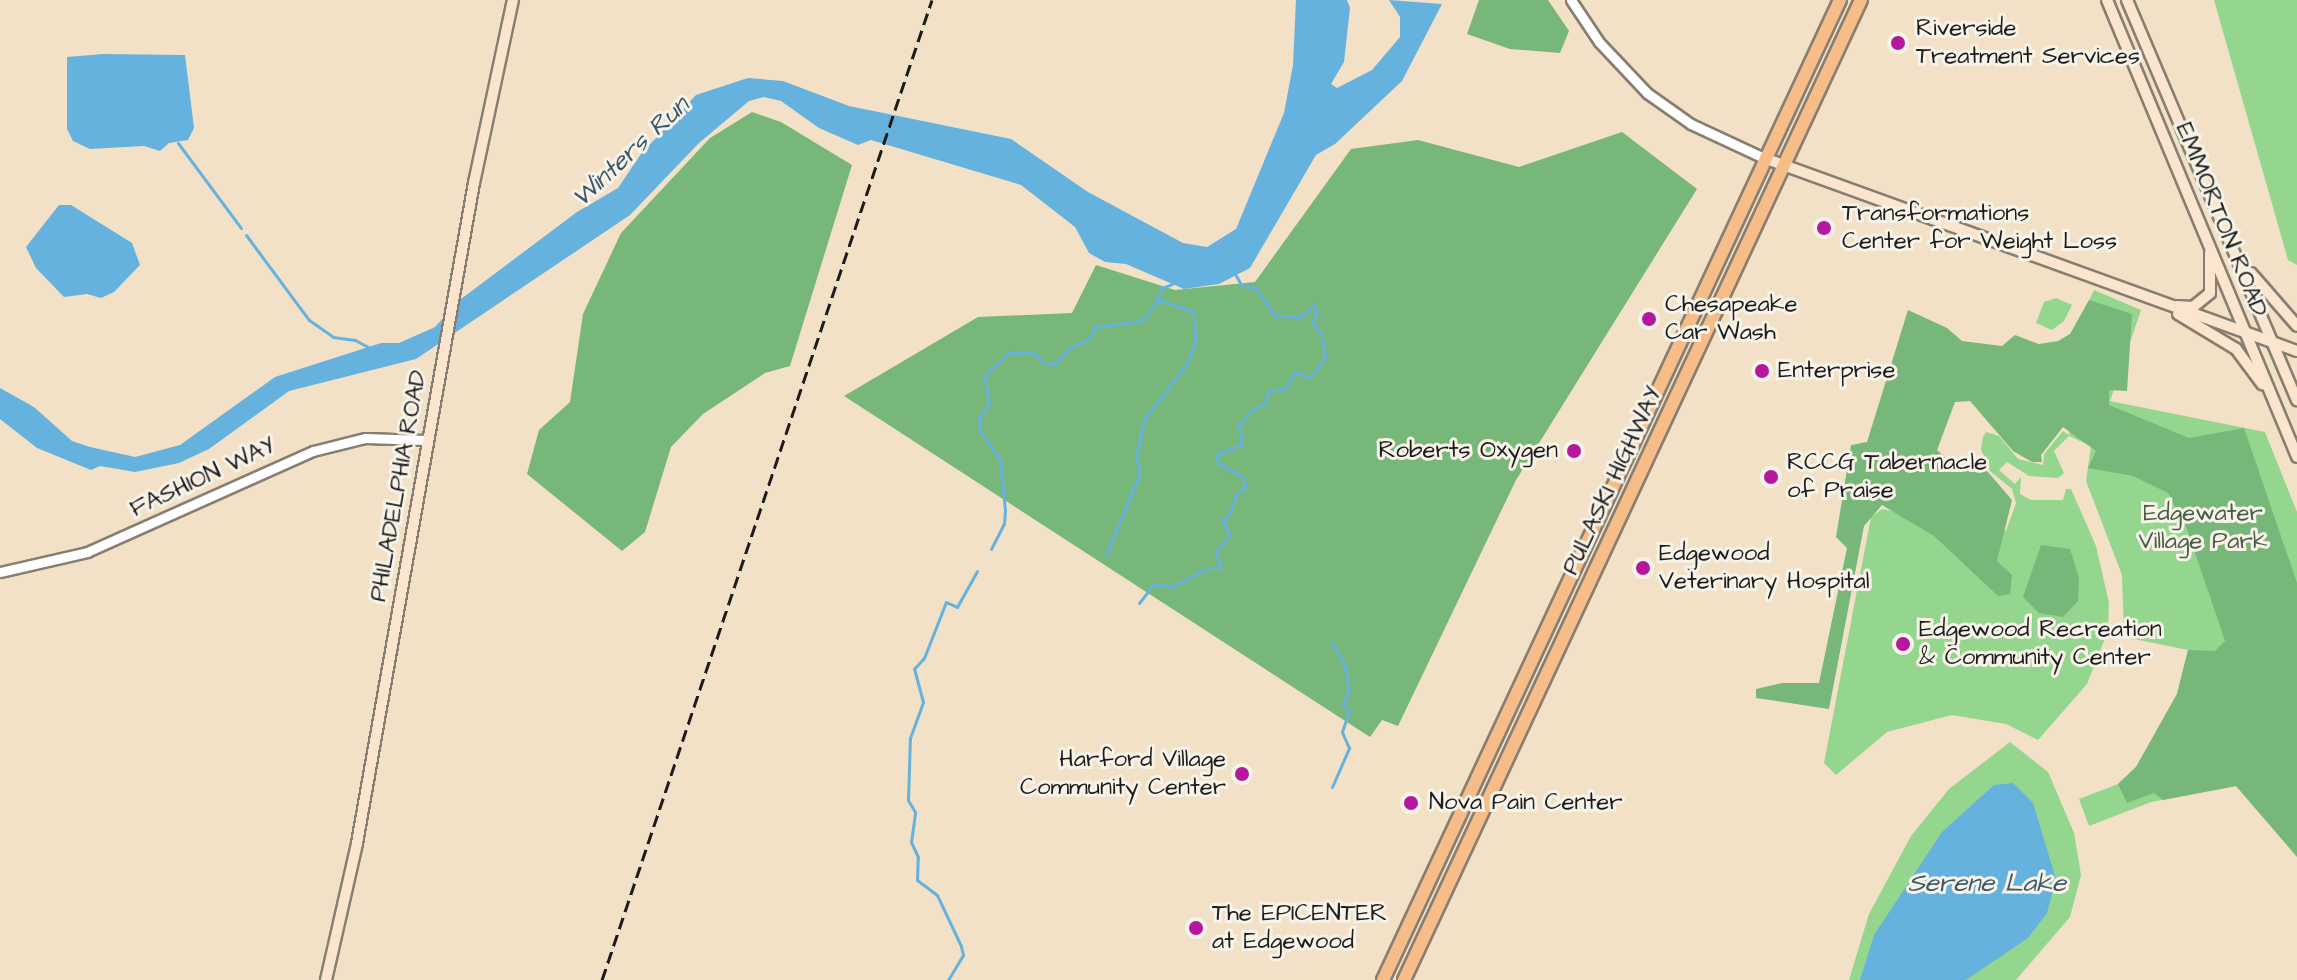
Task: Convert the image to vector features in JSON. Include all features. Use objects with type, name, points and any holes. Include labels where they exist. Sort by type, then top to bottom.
[{"type":"highway","name":"PULASKI HIGHWAY","points":[[1383,980],[1840,0]]},
{"type":"highway","name":"PULASKI HIGHWAY","points":[[1404,980],[1861,0]]},
{"type":"main road","name":"PHILADELPHIA ROAD","points":[[326,980],[357,843],[426,440],[513,0]]},
{"type":"main road","name":"EMMORTON ROAD","points":[[2107,0],[2297,457]]},
{"type":"main road","name":"EMMORTON ROAD","points":[[2127,0],[2233,241],[2297,400]]},
{"type":"main road","points":[[1764,158],[2248,336],[2297,351]]},
{"type":"main road","points":[[2166,306],[2193,307],[2210,293],[2209,240]]},
{"type":"main road","points":[[2233,241],[2264,291],[2297,326]]},
{"type":"main road","points":[[2166,306],[2240,352],[2278,411]]},
{"type":"street","points":[[1571,0],[1607,52],[1647,93],[1691,124],[1764,158]]},
{"type":"street","name":"FASHION WAY","points":[[0,572],[87,552],[313,451],[377,437],[426,440]]},
{"type":"green space","points":[[1479,0],[1548,0],[1569,31],[1560,53],[1510,49],[1467,34]]},
{"type":"green space","points":[[2214,0],[2297,0],[2297,265],[2288,260]]},
{"type":"green space","points":[[752,112],[781,122],[852,165],[790,366],[765,373],[703,414],[671,447],[645,532],[622,551],[527,474],[539,430],[570,402],[583,314],[621,233],[710,138]]},
{"type":"green space","points":[[1622,132],[1697,189],[1516,480],[1398,726],[1382,720],[1370,737],[844,396],[978,317],[1072,313],[1096,265],[1175,290],[1255,282],[1351,149],[1418,140],[1519,167]]},
{"type":"green space","name":"Edgewater Village Park","points":[[2094,290],[2141,310],[2110,401],[2265,432],[2297,512],[2297,748],[2263,817],[2236,786],[2151,802],[2089,826],[2079,799],[2118,784],[2136,767],[2177,694],[2188,650],[2124,637],[2122,575],[2086,481],[2091,446],[2069,436],[2054,451],[2064,473],[2058,478],[2029,476],[2007,462],[1999,470],[2015,484],[2021,477],[2020,494],[2031,500],[2063,500],[2066,489],[2071,489],[2096,546],[2109,603],[2108,631],[2087,684],[2038,740],[2006,724],[1952,715],[1887,732],[1836,775],[1824,763],[1871,517],[1882,509],[2006,531],[2016,503],[2012,489],[1990,471],[1981,449],[1983,437],[1986,432],[1999,436],[2018,459],[2043,465],[2044,454],[2063,431],[2069,435],[2080,320]]},
{"type":"green space","points":[[2056,298],[2072,305],[2064,321],[2052,330],[2036,323],[2044,302]]},
{"type":"green space","name":"Edgewater Village Park","points":[[2089,300],[2132,314],[2127,391],[2109,390],[2109,405],[2189,438],[2244,428],[2297,583],[2297,857],[2236,786],[2163,800],[2154,793],[2127,803],[2118,784],[2136,767],[2177,694],[2188,650],[2215,651],[2225,641],[2187,529],[2168,493],[2133,476],[2088,468],[2096,451],[2063,427],[2041,455],[2042,462],[2032,462],[2013,451],[1970,401],[1955,402],[1937,450],[1949,461],[1975,457],[2012,500],[1997,561],[2012,575],[2010,594],[1998,596],[1934,536],[1882,505],[1864,526],[1829,709],[1756,698],[1756,689],[1782,683],[1819,683],[1847,548],[1836,537],[1851,445],[1867,442],[1908,310],[1947,328],[1962,341],[2002,346],[2015,335],[2039,344],[2058,341],[2070,334]]},
{"type":"green space","points":[[2041,545],[2070,549],[2079,578],[2078,601],[2063,617],[2039,613],[2023,597]]},
{"type":"green space","name":"Serene Lake","points":[[2010,742],[2048,772],[2074,833],[2081,875],[2070,917],[2016,980],[1849,980],[1869,914],[1911,836],[1949,789]]},
{"type":"water","points":[[1296,0],[1347,0],[1350,8],[1344,62],[1331,84],[1337,88],[1372,70],[1400,37],[1400,17],[1389,0],[1442,4],[1402,81],[1335,144],[1316,155],[1250,268],[1219,284],[1184,289],[1126,264],[1105,262],[1089,253],[1075,227],[1021,185],[871,140],[858,145],[819,128],[781,101],[764,97],[749,101],[699,143],[630,215],[416,359],[289,391],[209,449],[179,463],[135,472],[100,466],[91,470],[37,448],[0,419],[0,388],[34,407],[72,441],[90,447],[135,457],[180,445],[275,377],[381,343],[399,343],[435,327],[461,299],[577,212],[618,188],[641,154],[696,95],[748,78],[783,81],[849,106],[1011,139],[1088,192],[1183,243],[1207,247],[1236,229],[1284,113],[1293,65]]},
{"type":"water","points":[[185,55],[194,128],[188,140],[169,143],[160,151],[144,146],[90,149],[73,141],[67,129],[67,57]]},
{"type":"water","points":[[59,205],[71,205],[132,243],[140,265],[114,292],[101,298],[87,294],[64,297],[36,268],[26,247]]},
{"type":"water","name":"Serene Lake","points":[[2013,783],[2033,803],[2056,879],[2047,913],[2028,938],[1966,980],[1860,980],[1874,935],[1942,832],[1994,785]]},
{"type":"waterway","points":[[178,143],[241,228]]},
{"type":"waterway","points":[[246,235],[309,320],[333,337],[355,340],[370,348]]},
{"type":"waterway","points":[[1139,603],[1154,584],[1172,587],[1207,568],[1221,568],[1216,552],[1230,535],[1222,520],[1230,514],[1236,494],[1246,488],[1242,476],[1218,463],[1216,455],[1242,444],[1239,425],[1251,410],[1266,403],[1268,391],[1286,388],[1295,372],[1310,378],[1325,357],[1321,333],[1312,322],[1317,313],[1314,305],[1300,317],[1274,315],[1256,288],[1242,286],[1235,274]]},
{"type":"waterway","points":[[1106,555],[1140,473],[1136,458],[1144,420],[1187,363],[1195,342],[1194,312],[1156,299],[1162,288],[1172,284]]},
{"type":"waterway","points":[[991,549],[1004,524],[1005,510],[1000,459],[980,431],[979,419],[989,403],[984,376],[1008,353],[1033,352],[1045,364],[1056,363],[1069,348],[1090,338],[1095,327],[1141,321],[1159,300]]},
{"type":"waterway","points":[[948,980],[963,955],[961,946],[937,895],[917,880],[918,857],[911,842],[915,812],[908,800],[910,738],[923,702],[914,669],[924,658],[946,602],[957,607],[977,571]]},
{"type":"waterway","points":[[1332,642],[1344,664],[1349,691],[1343,705],[1349,711],[1342,732],[1349,748],[1332,787]]},
{"type":"railway","points":[[602,980],[932,0]]},
{"type":"place","name":"Riverside Treatment Services","points":[[1898,43]]},
{"type":"place","name":"Transformations Center for Weight Loss","points":[[1824,228]]},
{"type":"place","name":"Chesapeake Car Wash","points":[[1649,319]]},
{"type":"place","name":"Enterprise","points":[[1762,371]]},
{"type":"place","name":"Roberts Oxygen","points":[[1574,451]]},
{"type":"place","name":"RCCG Tabernacle of Praise","points":[[1771,477]]},
{"type":"place","name":"Edgewood Veterinary Hospital","points":[[1643,568]]},
{"type":"place","name":"Edgewood Recreation & Community Center","points":[[1903,644]]},
{"type":"place","name":"Harford Village Community Center","points":[[1242,774]]},
{"type":"place","name":"Nova Pain Center","points":[[1411,803]]},
{"type":"place","name":"The EPICENTER at Edgewood","points":[[1196,928]]},
{"type":"water label","name":"Winters Run","points":[[631,152]]}]
